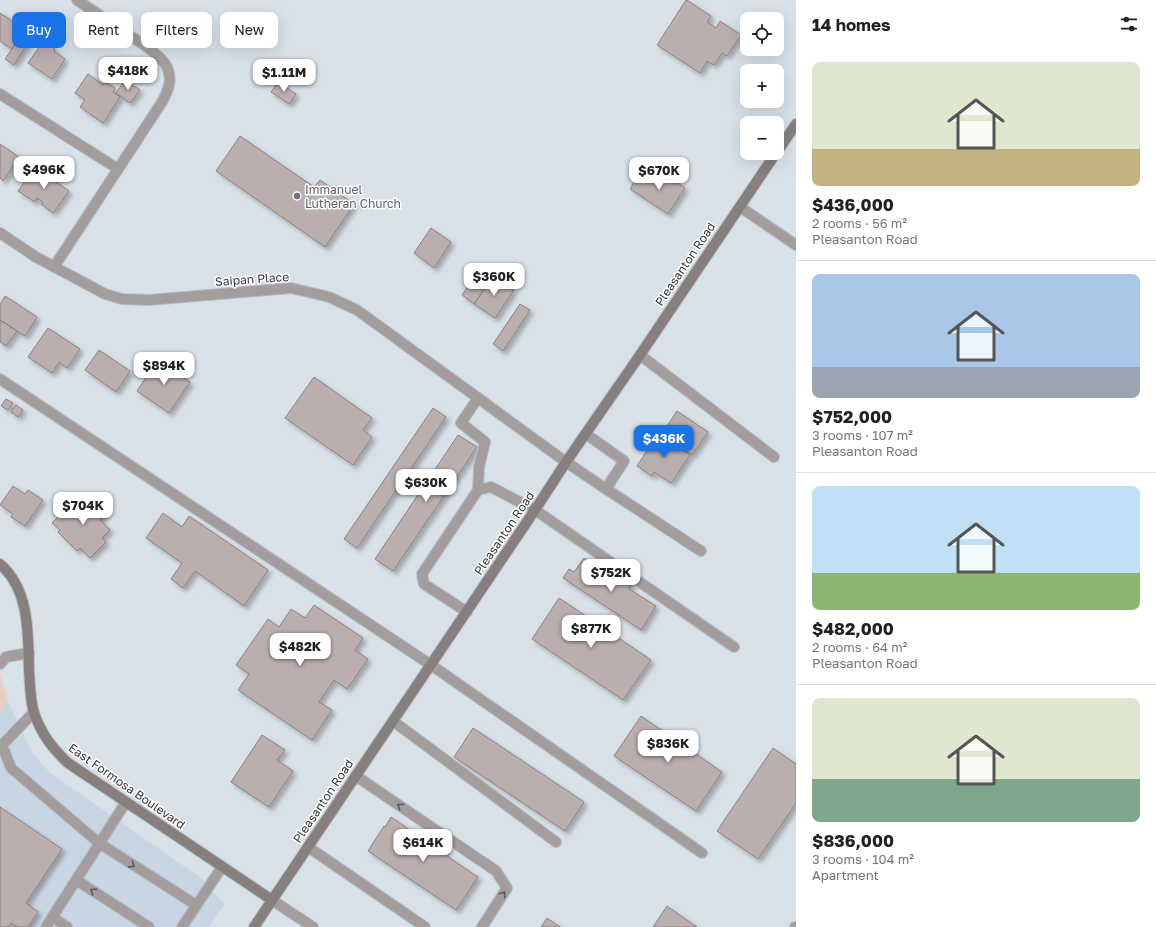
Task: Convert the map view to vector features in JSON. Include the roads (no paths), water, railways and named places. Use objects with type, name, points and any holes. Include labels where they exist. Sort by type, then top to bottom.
[{"type":"main road","name":"Pleasanton Road","points":[[784,142],[796,124]]},
{"type":"main road","name":"Pleasanton Road","points":[[254,927],[467,612],[566,462],[772,160]]},
{"type":"main road","name":"East Formosa Boulevard","points":[[0,564],[14,579],[26,614],[30,688],[34,712],[44,735],[54,750],[68,763],[272,900]]},
{"type":"street","points":[[54,267],[168,92],[170,79],[167,67],[157,55],[76,0]]},
{"type":"street","points":[[0,94],[118,169]]},
{"type":"street","points":[[740,207],[796,244]]},
{"type":"street","name":"Saipan Place","points":[[0,233],[54,267],[105,294],[122,299],[149,300],[291,288],[329,297],[357,310],[566,462],[606,490],[701,551]]},
{"type":"street","points":[[640,355],[774,457]]},
{"type":"street","points":[[0,379],[431,665],[702,854]]},
{"type":"street","points":[[467,612],[424,584],[422,574],[478,490],[479,467],[485,442],[462,423],[478,398]]},
{"type":"street","points":[[586,434],[624,461],[606,490]]},
{"type":"street","points":[[478,490],[491,487],[535,510],[734,647]]},
{"type":"street","points":[[0,664],[6,657],[28,653]]},
{"type":"street","points":[[34,712],[2,745],[11,768],[100,844],[196,905]]},
{"type":"street","points":[[393,721],[556,842]]},
{"type":"street","points":[[356,776],[496,871],[507,888],[482,927]]},
{"type":"street","points":[[46,927],[126,802]]},
{"type":"street","points":[[308,847],[425,927]]},
{"type":"street","points":[[182,927],[222,867]]},
{"type":"street","points":[[76,880],[149,927]]},
{"type":"street","points":[[272,900],[313,927]]},
{"type":"street","points":[[52,917],[67,927]]},
{"type":"place","name":"Immanuel Lutheran Church","points":[[297,196]]}]
